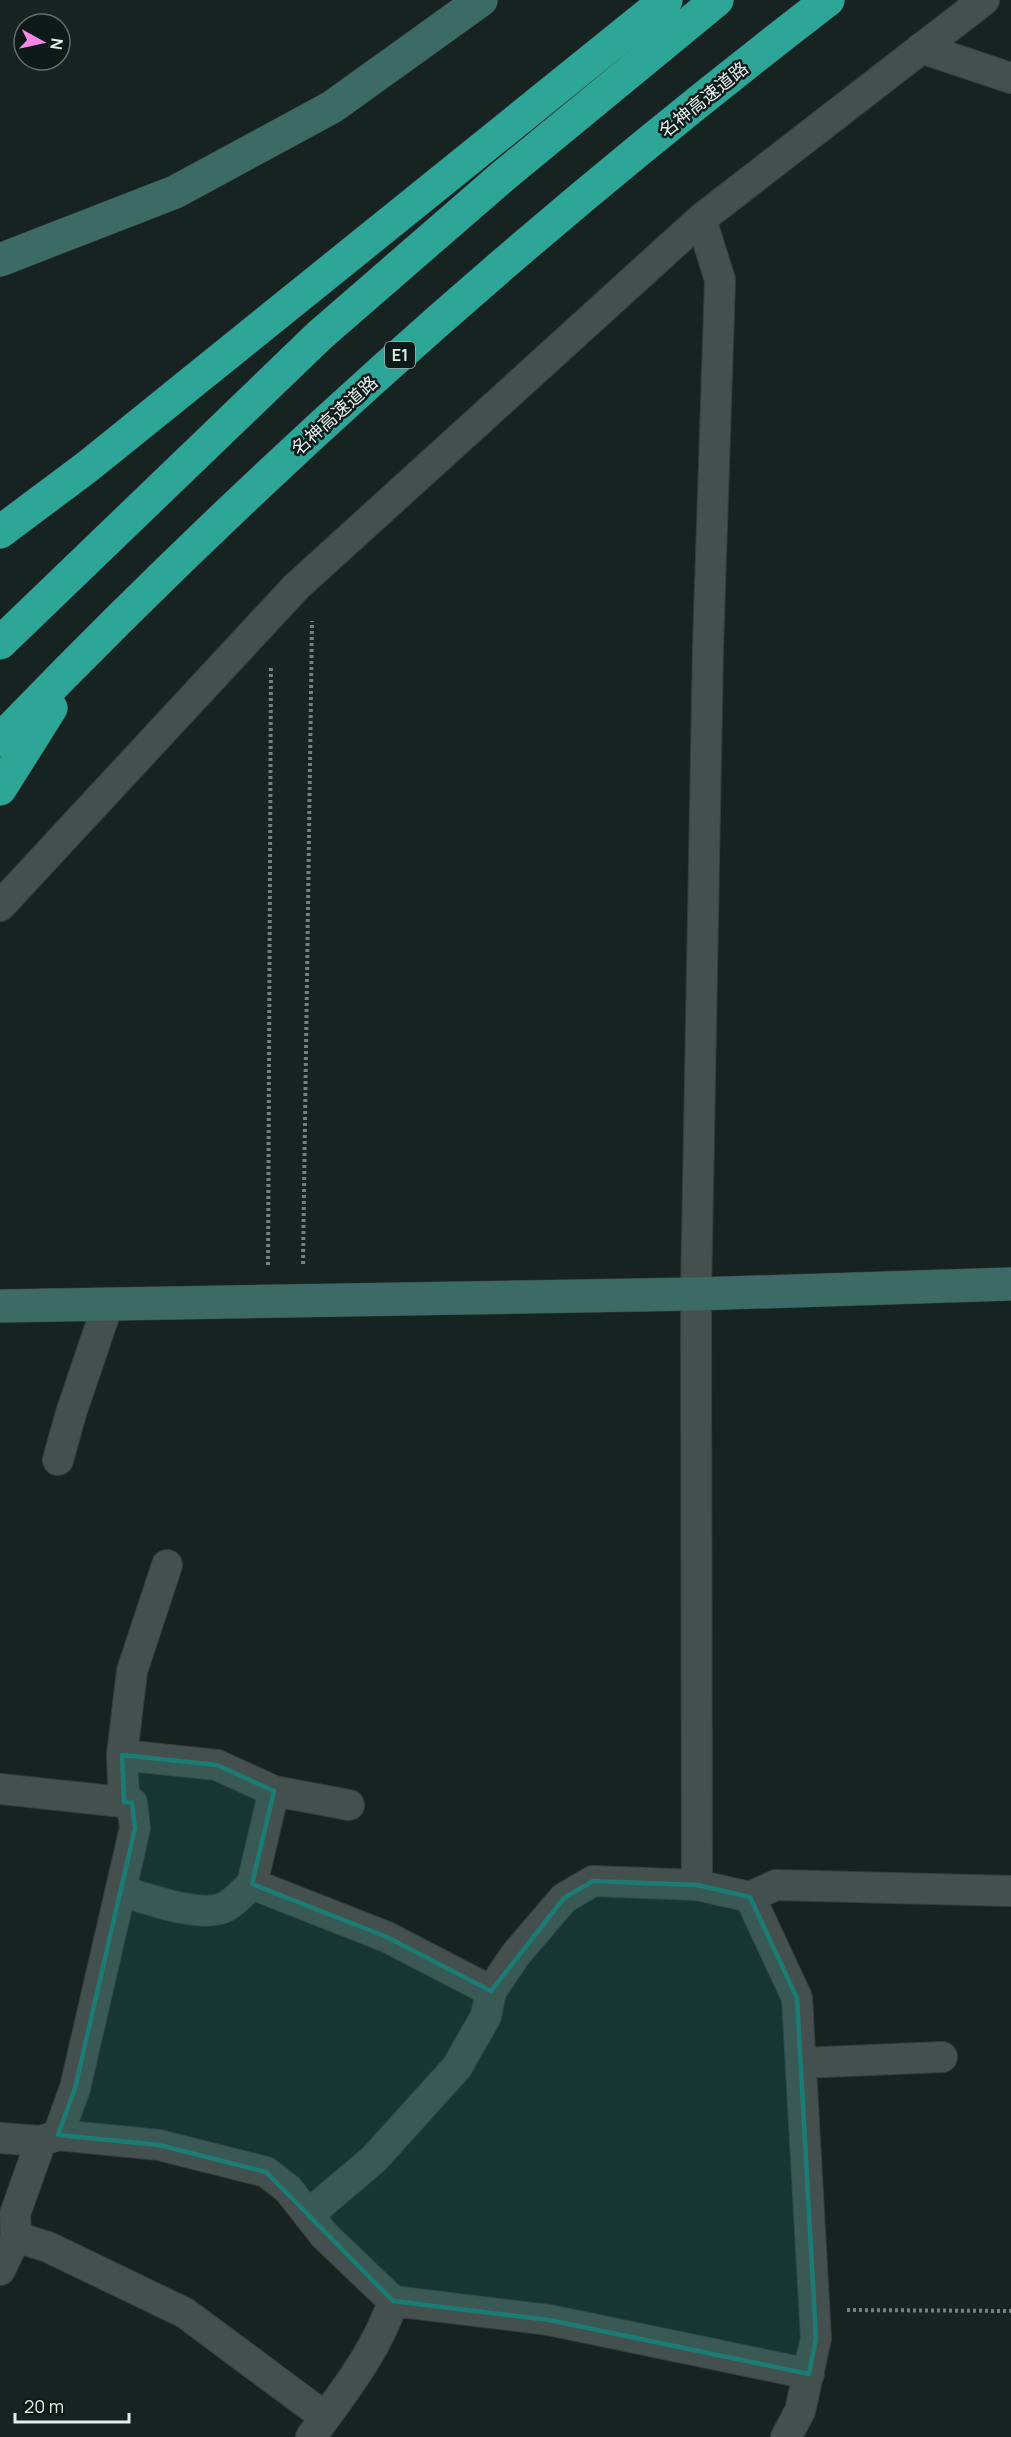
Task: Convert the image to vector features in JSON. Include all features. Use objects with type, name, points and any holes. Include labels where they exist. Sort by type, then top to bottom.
[{"type":"highway","points":[[0,532],[96,460],[666,0]]},
{"type":"highway","points":[[0,643],[320,335],[502,177],[717,0]]},
{"type":"highway","name":"名神高速道路","points":[[0,740],[87,650],[305,440],[512,255],[828,0]]},
{"type":"highway","points":[[0,789],[87,650]]},
{"type":"street","points":[[0,260],[175,192],[332,107],[482,0]]},
{"type":"street","points":[[0,906],[296,587],[701,219],[984,0]]},
{"type":"street","points":[[921,48],[1011,78]]},
{"type":"street","points":[[697,1885],[696,1294],[708,648],[720,280],[701,219]]},
{"type":"street","points":[[0,1306],[696,1294],[1011,1284]]},
{"type":"street","points":[[58,1460],[71,1413],[108,1304]]},
{"type":"street","points":[[124,1802],[122,1755],[132,1671],[167,1565]]},
{"type":"street","points":[[122,1755],[217,1765],[274,1791],[349,1805]]},
{"type":"street","points":[[0,1788],[132,1803],[135,1828],[75,2088],[15,2214],[16,2237],[0,2270]]},
{"type":"street","points":[[121,1891],[192,1910],[210,1911],[224,1908],[252,1884],[274,1791]]},
{"type":"street","points":[[309,2214],[374,2159],[457,2067],[486,2016],[491,1991],[516,1954],[564,1898],[593,1881],[697,1885],[750,1897],[776,1885],[1011,1891]]},
{"type":"street","points":[[252,1884],[387,1937],[491,1991]]},
{"type":"street","points":[[750,1897],[798,1998],[816,2338],[800,2411],[786,2437]]},
{"type":"street","points":[[801,2063],[942,2057]]},
{"type":"street","points":[[0,2138],[50,2138],[159,2145],[266,2172],[288,2190],[324,2235],[393,2301],[549,2319],[809,2374]]},
{"type":"street","points":[[16,2237],[48,2247],[185,2313],[318,2427],[386,2325],[393,2301]]},
{"type":"path","points":[[303,1301],[312,610]]},
{"type":"path","points":[[268,1301],[271,663]]},
{"type":"path","points":[[814,2314],[838,2310],[1011,2311]]},
{"type":"highlighted area","points":[[122,1755],[217,1765],[274,1791],[252,1884],[387,1937],[491,1991],[564,1898],[593,1881],[697,1885],[750,1897],[797,1998],[816,2338],[809,2374],[549,2320],[393,2301],[266,2172],[159,2145],[58,2135],[75,2088],[135,1828],[132,1803],[124,1802]]}]
